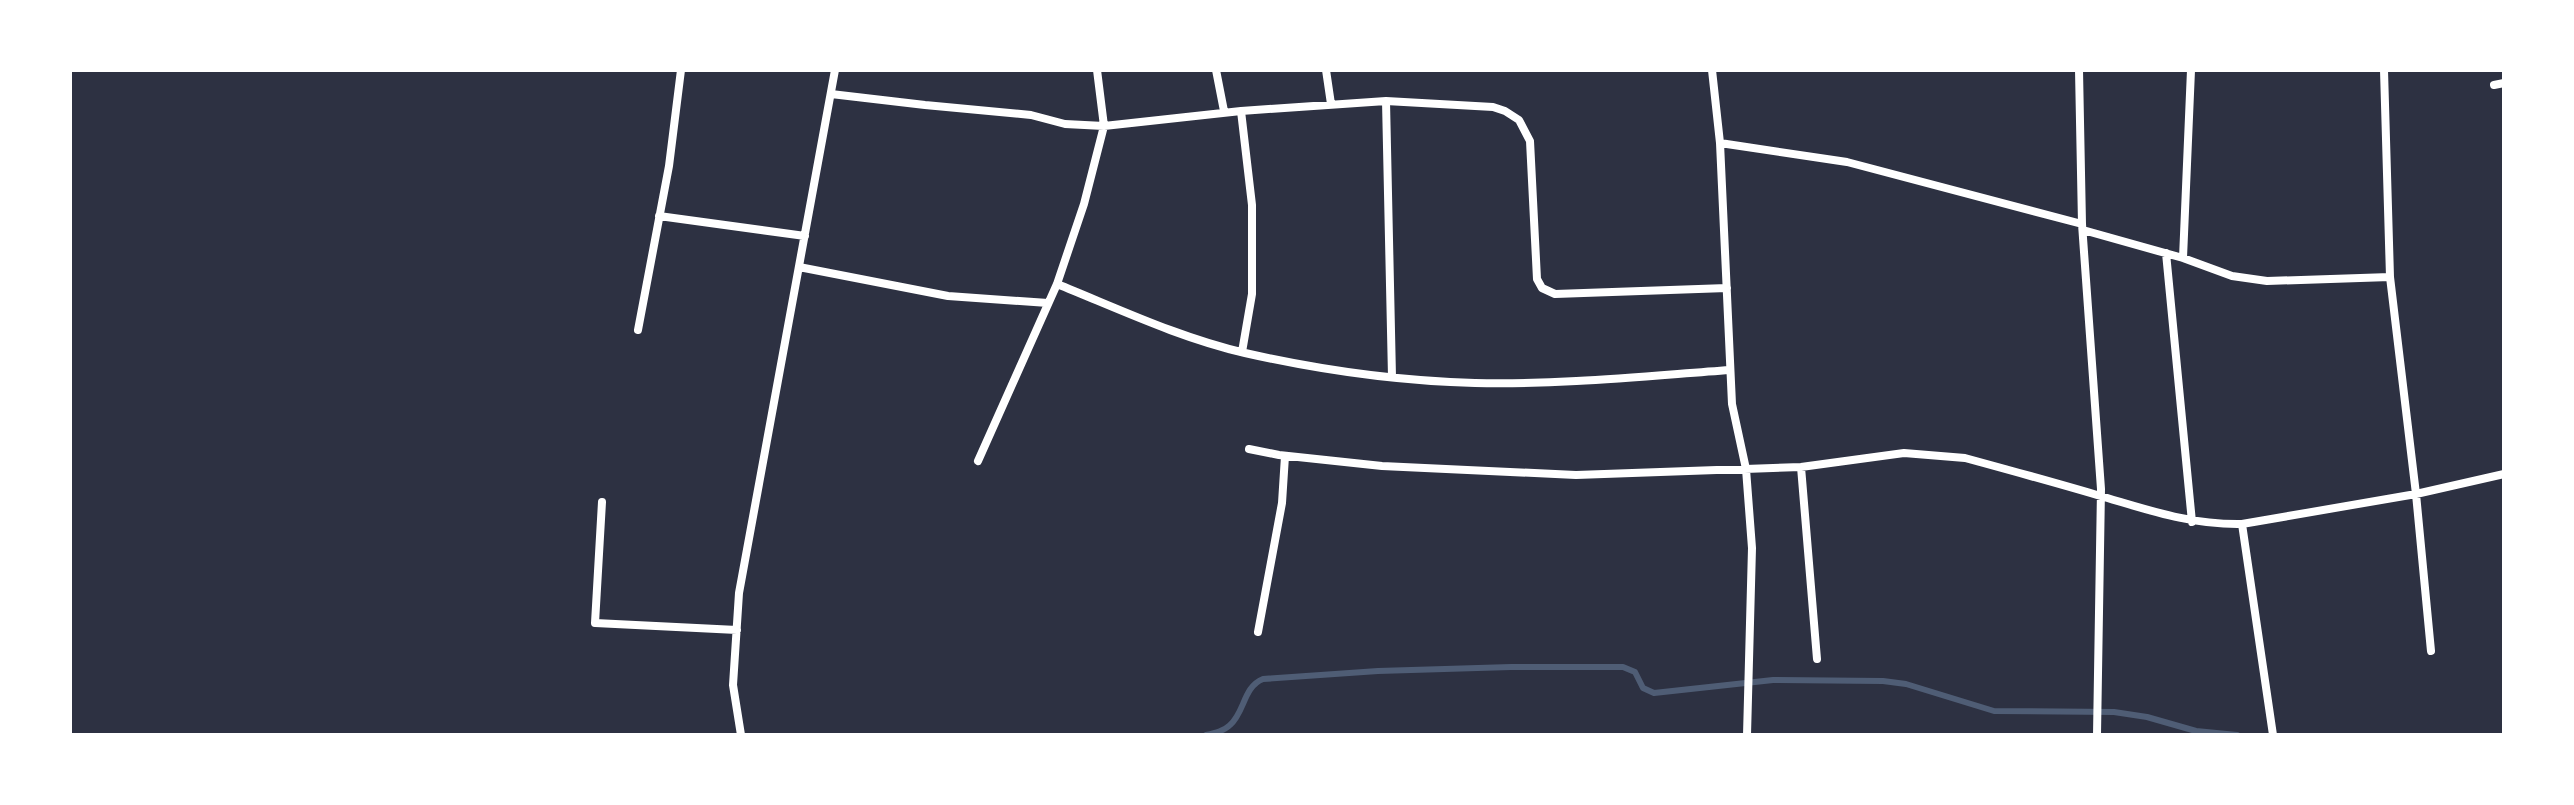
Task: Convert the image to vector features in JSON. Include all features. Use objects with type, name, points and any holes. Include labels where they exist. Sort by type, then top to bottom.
[{"type":"street","points":[[638,330],[669,166],[681,70]]},
{"type":"street","points":[[741,735],[733,685],[739,593],[835,70]]},
{"type":"street","points":[[978,461],[1057,284],[1084,204],[1104,126],[1097,70]]},
{"type":"street","points":[[1216,70],[1224,111]]},
{"type":"street","points":[[1326,70],[1331,104]]},
{"type":"street","points":[[1712,70],[1720,143],[1732,404],[1746,469],[1752,548],[1747,735]]},
{"type":"street","points":[[2079,70],[2082,227],[2100,496],[2097,733]]},
{"type":"street","points":[[2183,258],[2191,70]]},
{"type":"street","points":[[2384,70],[2390,277],[2431,651]]},
{"type":"street","points":[[831,94],[1031,115],[1065,124],[1104,126],[1224,111],[1386,101],[1493,107],[1519,120],[1530,141],[1537,279],[1542,288],[1555,294],[1727,288]]},
{"type":"street","points":[[1386,101],[1392,377]]},
{"type":"street","points":[[1241,111],[1252,205],[1252,294],[1242,352]]},
{"type":"street","points":[[1720,143],[1847,162],[2082,227],[2232,276],[2267,281],[2390,277]]},
{"type":"street","points":[[659,216],[805,236]]},
{"type":"street","points":[[2166,253],[2192,522]]},
{"type":"street","points":[[799,267],[948,296],[1048,303]]},
{"type":"street","points":[[1057,284],[1159,326],[1242,352],[1317,368],[1474,383],[1730,370]]},
{"type":"street","points":[[1249,449],[1382,466],[1576,475],[1801,467],[1904,453],[1937,454],[1965,458],[2192,522],[2215,525],[2242,524],[2416,494],[2504,474]]},
{"type":"street","points":[[1258,632],[1282,503],[1285,456]]},
{"type":"street","points":[[1801,467],[1817,659]]},
{"type":"street","points":[[602,502],[595,623],[737,630]]},
{"type":"street","points":[[2242,524],[2273,735]]},
{"type":"waterway","points":[[1206,735],[1230,725],[1252,688],[1263,679],[1378,671],[1511,667],[1623,667],[1635,672],[1643,688],[1654,693],[1773,680],[1883,681],[1906,684],[1994,711],[2114,712],[2147,717],[2196,731],[2237,735]]}]
